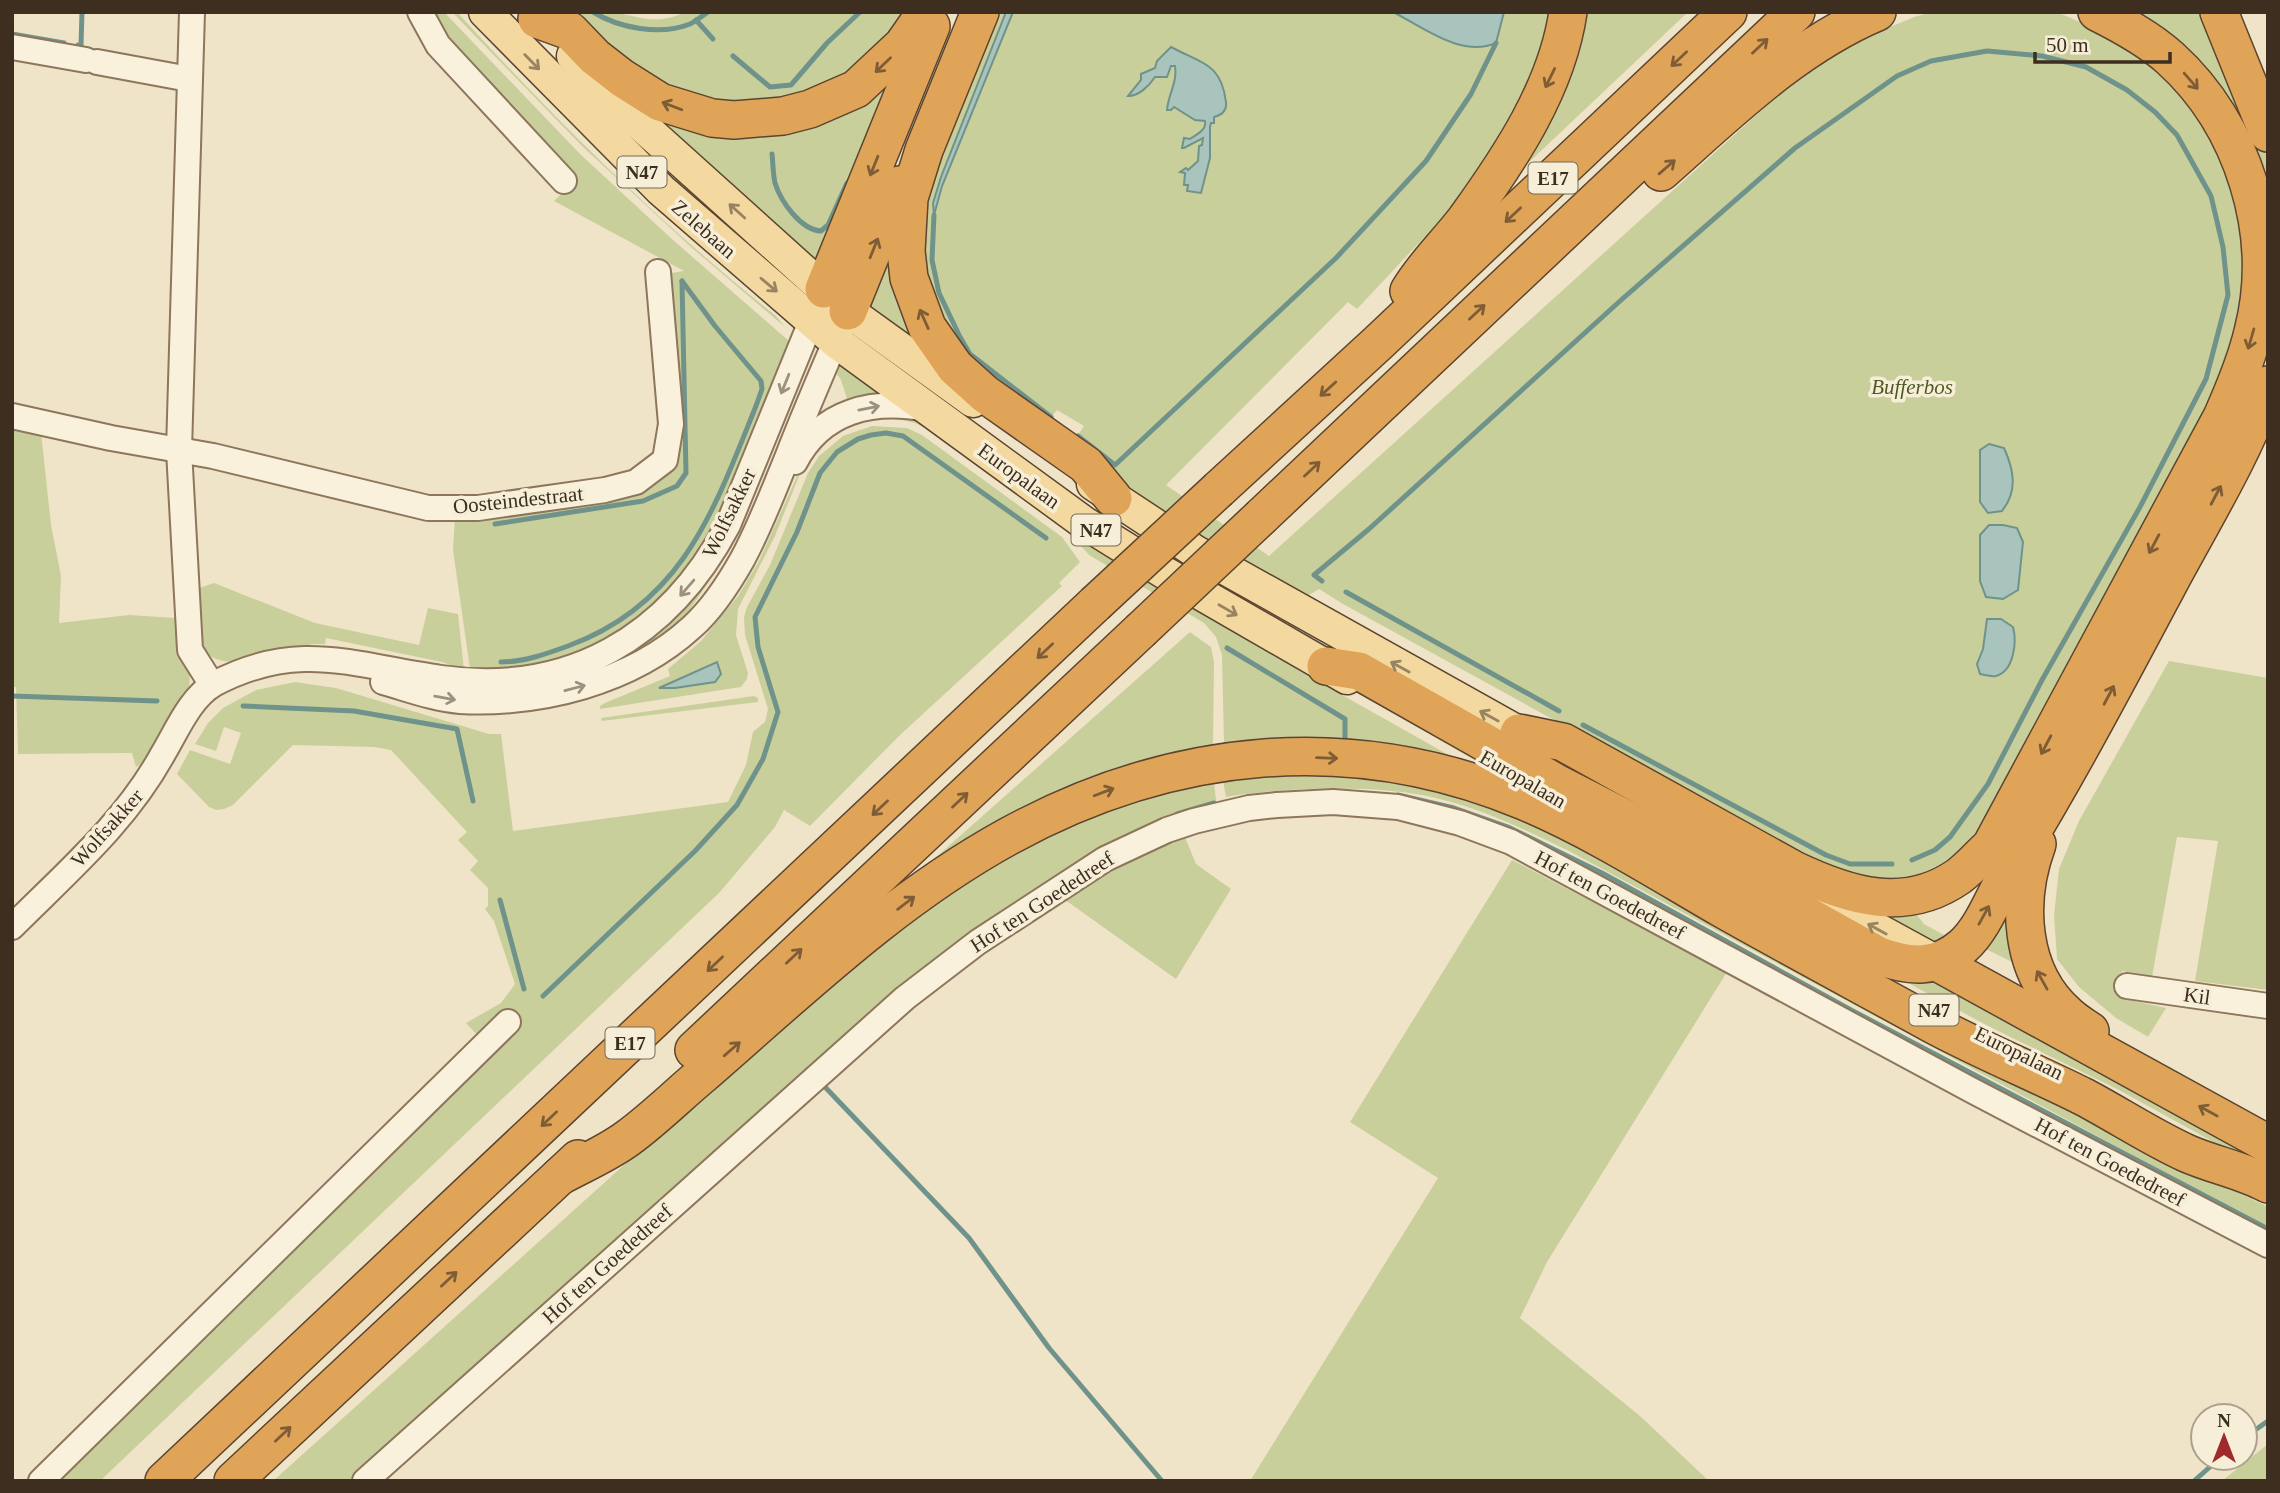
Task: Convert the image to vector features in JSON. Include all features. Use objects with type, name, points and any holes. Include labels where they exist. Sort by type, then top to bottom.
[{"type":"highway","points":[[547,19],[622,78],[660,102],[712,118],[761,119],[810,109],[856,89],[903,45],[926,12]]},
{"type":"highway","points":[[830,315],[937,12]]},
{"type":"highway","points":[[830,315],[968,12]]},
{"type":"highway","points":[[980,12],[912,186],[906,223],[909,278],[927,327],[955,368],[985,394],[1086,465],[1113,498]]},
{"type":"highway","points":[[1378,344],[1420,272],[1465,220],[1518,141],[1555,66],[1568,12]]},
{"type":"highway","name":"E17","points":[[164,1481],[1095,604],[1378,344],[1728,12]]},
{"type":"highway","name":"E17","points":[[233,1481],[1796,12]]},
{"type":"highway","points":[[1549,244],[1627,202],[1759,86],[1825,39],[1877,12]]},
{"type":"highway","points":[[1519,733],[1563,742],[1794,870],[1861,896],[1888,899],[1912,896],[1938,888],[1960,875],[1991,846],[2222,418],[2246,359],[2259,295],[2258,215],[2245,169],[2215,110],[2169,57],[2126,26],[2098,12]]},
{"type":"highway","points":[[2219,12],[2268,133]]},
{"type":"highway","points":[[1326,666],[1359,671],[1560,785],[1727,871],[1879,956],[1901,964],[1937,962],[1959,949],[1976,930],[2009,869],[2053,799],[2229,471],[2268,384]]},
{"type":"highway","points":[[560,1176],[625,1141],[855,943],[936,881],[1009,836],[1086,799],[1171,771],[1228,761],[1307,757],[1356,759],[1440,772],[1525,802],[1597,837],[1941,1029],[2084,1097],[2188,1154],[2262,1168]]},
{"type":"highway","points":[[2053,799],[2028,869],[2024,907],[2026,938],[2038,973],[2050,993],[2067,1014],[2098,1036],[2122,1064]]},
{"type":"highway","name":"Europalaan","points":[[1937,962],[2122,1064],[2262,1168]]},
{"type":"main road","name":"Zelebaan","points":[[485,12],[661,190],[830,315]]},
{"type":"main road","name":"Zelebaan","points":[[547,19],[627,112],[830,315]]},
{"type":"main road","name":"Europalaan","points":[[830,315],[926,409],[1083,522],[1165,573],[1808,942],[1983,1036],[2262,1168]]},
{"type":"main road","name":"Europalaan","points":[[830,315],[1196,552],[1937,962]]},
{"type":"street","points":[[192,12],[180,450],[190,650],[212,685]]},
{"type":"street","points":[[420,12],[438,46],[564,181]]},
{"type":"street","points":[[12,47],[189,79]]},
{"type":"street","name":"Oosteindestraat","points":[[12,416],[111,439],[213,456],[428,508],[478,508],[605,490],[636,482],[665,460],[671,424],[658,271]]},
{"type":"street","name":"Wolfsakker","points":[[712,605],[741,561],[767,509],[830,315]]},
{"type":"street","name":"Wolfsakker","points":[[12,927],[105,835],[131,805],[149,780],[191,708],[212,685],[262,664],[283,659],[345,660],[463,681],[506,681],[567,669],[596,657],[653,624],[692,582],[719,542],[830,315]]},
{"type":"street","name":"Wolfsakker","points":[[309,659],[345,672],[459,701],[508,700],[569,691],[600,681],[671,644],[741,579],[754,561],[794,463],[815,434],[837,418],[860,409],[901,404],[926,409]]},
{"type":"street","name":"Hof ten Goededreef","points":[[365,1481],[845,1051],[951,962],[1105,859],[1185,824],[1249,808],[1333,802],[1398,807],[1460,823],[1511,842],[1961,1084],[2268,1245]]},
{"type":"street","name":"Kil","points":[[2127,986],[2268,1006]]},
{"type":"street","points":[[41,1481],[508,1023]]},
{"type":"green space","points":[[608,11],[658,19],[686,12],[910,12],[855,71],[818,90],[741,107],[668,91],[563,12]]},
{"type":"green space","points":[[427,12],[444,12],[580,154],[789,341],[790,345],[743,472],[685,581],[597,650],[519,672],[470,669],[453,550],[455,517],[625,498],[657,482],[675,461],[681,429],[671,273],[684,271],[554,201],[575,180]]},
{"type":"green space","points":[[452,12],[457,12],[532,92],[650,208],[775,315],[785,327],[691,247],[582,146]]},
{"type":"green space","name":"Bufferbos","points":[[996,12],[1554,12],[1521,104],[1461,198],[1357,309],[1348,302],[1166,485],[1269,556],[1774,99],[1850,44],[1914,17],[1933,12],[2059,13],[2101,31],[2141,55],[2185,92],[2242,200],[2245,294],[2224,374],[1997,803],[1967,843],[1943,862],[1914,876],[1869,882],[1789,849],[1319,589],[1309,595],[1303,595],[1140,502],[1072,444],[1084,426],[1057,410],[1044,426],[1010,403],[938,319],[921,258],[925,191]]},
{"type":"green space","points":[[1577,12],[1688,12],[1507,183]]},
{"type":"green space","points":[[2116,12],[2209,12],[2268,159],[2268,236],[2263,199]]},
{"type":"green space","points":[[895,69],[820,265],[696,158],[646,106],[696,125]]},
{"type":"green space","points":[[883,242],[936,357],[860,300]]},
{"type":"green space","points":[[837,359],[889,395],[849,405],[841,380],[832,367]]},
{"type":"green space","points":[[808,360],[739,532],[682,621],[648,651],[576,676],[668,618]]},
{"type":"green space","points":[[888,417],[913,417],[1297,667],[1296,669],[1495,781],[1300,741],[1224,743],[1222,655],[1216,637],[1204,623],[1089,555],[1064,527],[927,429],[915,423]]},
{"type":"green space","points":[[872,426],[907,428],[922,435],[1062,537],[1080,562],[1059,583],[1062,586],[899,736],[810,826],[784,810],[775,827],[719,893],[100,1481],[48,1481],[478,1036],[466,1023],[501,1003],[515,984],[494,921],[485,909],[488,906],[488,888],[470,870],[478,861],[458,840],[467,832],[391,750],[374,747],[293,745],[233,805],[216,810],[209,807],[177,774],[190,750],[230,764],[241,733],[224,727],[216,751],[195,744],[208,723],[223,708],[256,690],[295,682],[336,688],[489,734],[501,734],[513,831],[728,802],[746,765],[753,732],[765,722],[768,709],[745,635],[744,617],[747,607],[770,565],[808,473],[819,456],[843,436]]},
{"type":"green space","points":[[12,431],[41,432],[51,525],[61,576],[59,623],[129,615],[175,618],[177,640],[190,674],[189,691],[149,761],[136,767],[132,753],[18,754],[16,687],[12,687]]},
{"type":"green space","points":[[825,440],[799,476],[775,536],[738,609],[736,635],[748,673],[741,687],[600,709],[605,703],[670,676],[668,669],[701,641],[738,596],[759,561],[803,463]]},
{"type":"green space","points":[[214,583],[315,623],[419,645],[428,608],[458,614],[464,670],[442,662],[326,638],[325,644],[313,644],[237,661],[222,661],[205,649],[198,628],[196,589]]},
{"type":"green space","points":[[1190,632],[1211,647],[1214,662],[1213,746],[1193,752],[899,890]]},
{"type":"green space","points":[[2169,661],[2268,678],[2268,990],[2195,981],[2218,841],[2177,837],[2152,977],[2122,971],[2121,998],[2166,1008],[2148,1037],[2116,1018],[2079,987],[2057,959],[2054,915],[2059,869],[2079,821]]},
{"type":"green space","points":[[754,696],[758,698],[758,702],[602,721],[601,718]]},
{"type":"green space","points":[[1266,772],[1406,778],[1532,819],[2189,1168],[2268,1207],[2268,1228],[1569,851],[1522,829],[1490,815],[1440,799],[1390,791],[1305,789],[1226,797],[1223,781]]},
{"type":"green space","points":[[1214,783],[1217,808],[1063,877],[359,1481],[273,1481],[715,1083],[916,914],[1028,842],[1160,790]]},
{"type":"green space","points":[[1184,835],[1196,864],[1231,889],[1176,979],[1061,897],[1092,876]]},
{"type":"green space","points":[[1512,860],[1727,972],[1547,1262],[1520,1318],[1640,1416],[1709,1481],[1250,1481],[1438,1178],[1350,1122]]},
{"type":"green space","points":[[2007,886],[2014,963],[1976,944]]},
{"type":"green space","points":[[1861,907],[1916,914],[1924,924],[1957,942],[1941,951]]},
{"type":"green space","points":[[1884,970],[1933,972],[2268,1156],[2268,1172],[2117,1089],[1988,1026]]},
{"type":"green space","points":[[2268,1444],[2268,1481],[2222,1481],[2233,1472],[2259,1472],[2259,1451]]},
{"type":"water","points":[[1006,12],[1013,12],[942,186],[934,215],[933,203],[941,177]]},
{"type":"water","points":[[1393,12],[1504,12],[1496,43],[1469,47],[1443,39]]},
{"type":"water","points":[[1171,47],[1214,71],[1226,102],[1225,110],[1214,117],[1214,123],[1211,123],[1210,158],[1201,193],[1187,191],[1188,185],[1184,185],[1185,173],[1180,172],[1186,168],[1188,170],[1198,161],[1199,146],[1202,145],[1203,138],[1182,148],[1184,138],[1190,139],[1200,132],[1205,121],[1195,120],[1174,107],[1167,110],[1175,66],[1171,66],[1167,77],[1155,77],[1143,90],[1128,96],[1141,80],[1141,74],[1155,68],[1157,61]]},
{"type":"water","points":[[1989,444],[2004,448],[2013,480],[2010,496],[2002,511],[1988,513],[1980,502],[1980,450]]},
{"type":"water","points":[[1989,525],[2017,528],[2023,542],[2018,590],[2003,599],[1986,597],[1980,581],[1980,535]]},
{"type":"water","points":[[1987,619],[2001,619],[2013,627],[2014,633],[2013,655],[2007,668],[1996,676],[1980,674],[1977,664],[1983,649]]},
{"type":"water","points":[[717,662],[721,674],[715,682],[659,688]]},
{"type":"waterway","points":[[78,45],[81,45],[82,12]]},
{"type":"waterway","points":[[593,12],[627,26],[653,30],[678,28],[690,24],[708,12]]},
{"type":"waterway","points":[[733,56],[770,87],[791,85],[827,43],[860,12]]},
{"type":"waterway","points":[[696,20],[713,39]]},
{"type":"waterway","points":[[12,34],[64,43]]},
{"type":"waterway","points":[[1078,436],[1115,465],[1336,258],[1426,161],[1471,94],[1496,43]]},
{"type":"waterway","points":[[1322,581],[1314,575],[1369,529],[1620,301],[1795,148],[1897,76],[1931,61],[1987,51],[2042,56],[2086,67],[2127,90],[2155,112],[2177,135],[2211,196],[2223,247],[2228,295],[2206,379],[2140,507],[2042,680],[1988,784],[1950,837],[1935,850],[1912,860]]},
{"type":"waterway","points":[[772,154],[775,183],[782,198],[806,226],[821,231],[828,225],[847,183]]},
{"type":"waterway","points":[[934,215],[932,260],[939,293],[960,337],[970,354],[1051,417]]},
{"type":"waterway","points":[[495,524],[643,501],[677,486],[686,473],[682,281]]},
{"type":"waterway","points":[[501,662],[527,659],[568,646],[607,628],[640,605],[667,579],[708,517],[762,389],[761,381],[682,281]]},
{"type":"waterway","points":[[543,996],[695,851],[737,805],[763,759],[778,712],[758,647],[755,617],[797,532],[820,473],[837,452],[858,439],[871,435],[886,433],[903,436],[1046,538]]},
{"type":"waterway","points":[[1346,592],[1559,711]]},
{"type":"waterway","points":[[1227,648],[1345,719],[1345,741]]},
{"type":"waterway","points":[[12,696],[157,701]]},
{"type":"waterway","points":[[243,706],[354,711],[457,729],[473,801]]},
{"type":"waterway","points":[[1583,725],[1826,855],[1850,864],[1892,864]]},
{"type":"waterway","points":[[1398,795],[1454,808],[1508,827],[1602,873],[1851,1010],[2268,1229]]},
{"type":"waterway","points":[[1177,814],[1214,803]]},
{"type":"waterway","points":[[500,900],[524,989]]},
{"type":"waterway","points":[[825,1087],[969,1238],[1049,1348],[1162,1481]]},
{"type":"waterway","points":[[2259,1427],[2268,1421]]},
{"type":"waterway","points":[[2194,1481],[2204,1472]]}]
